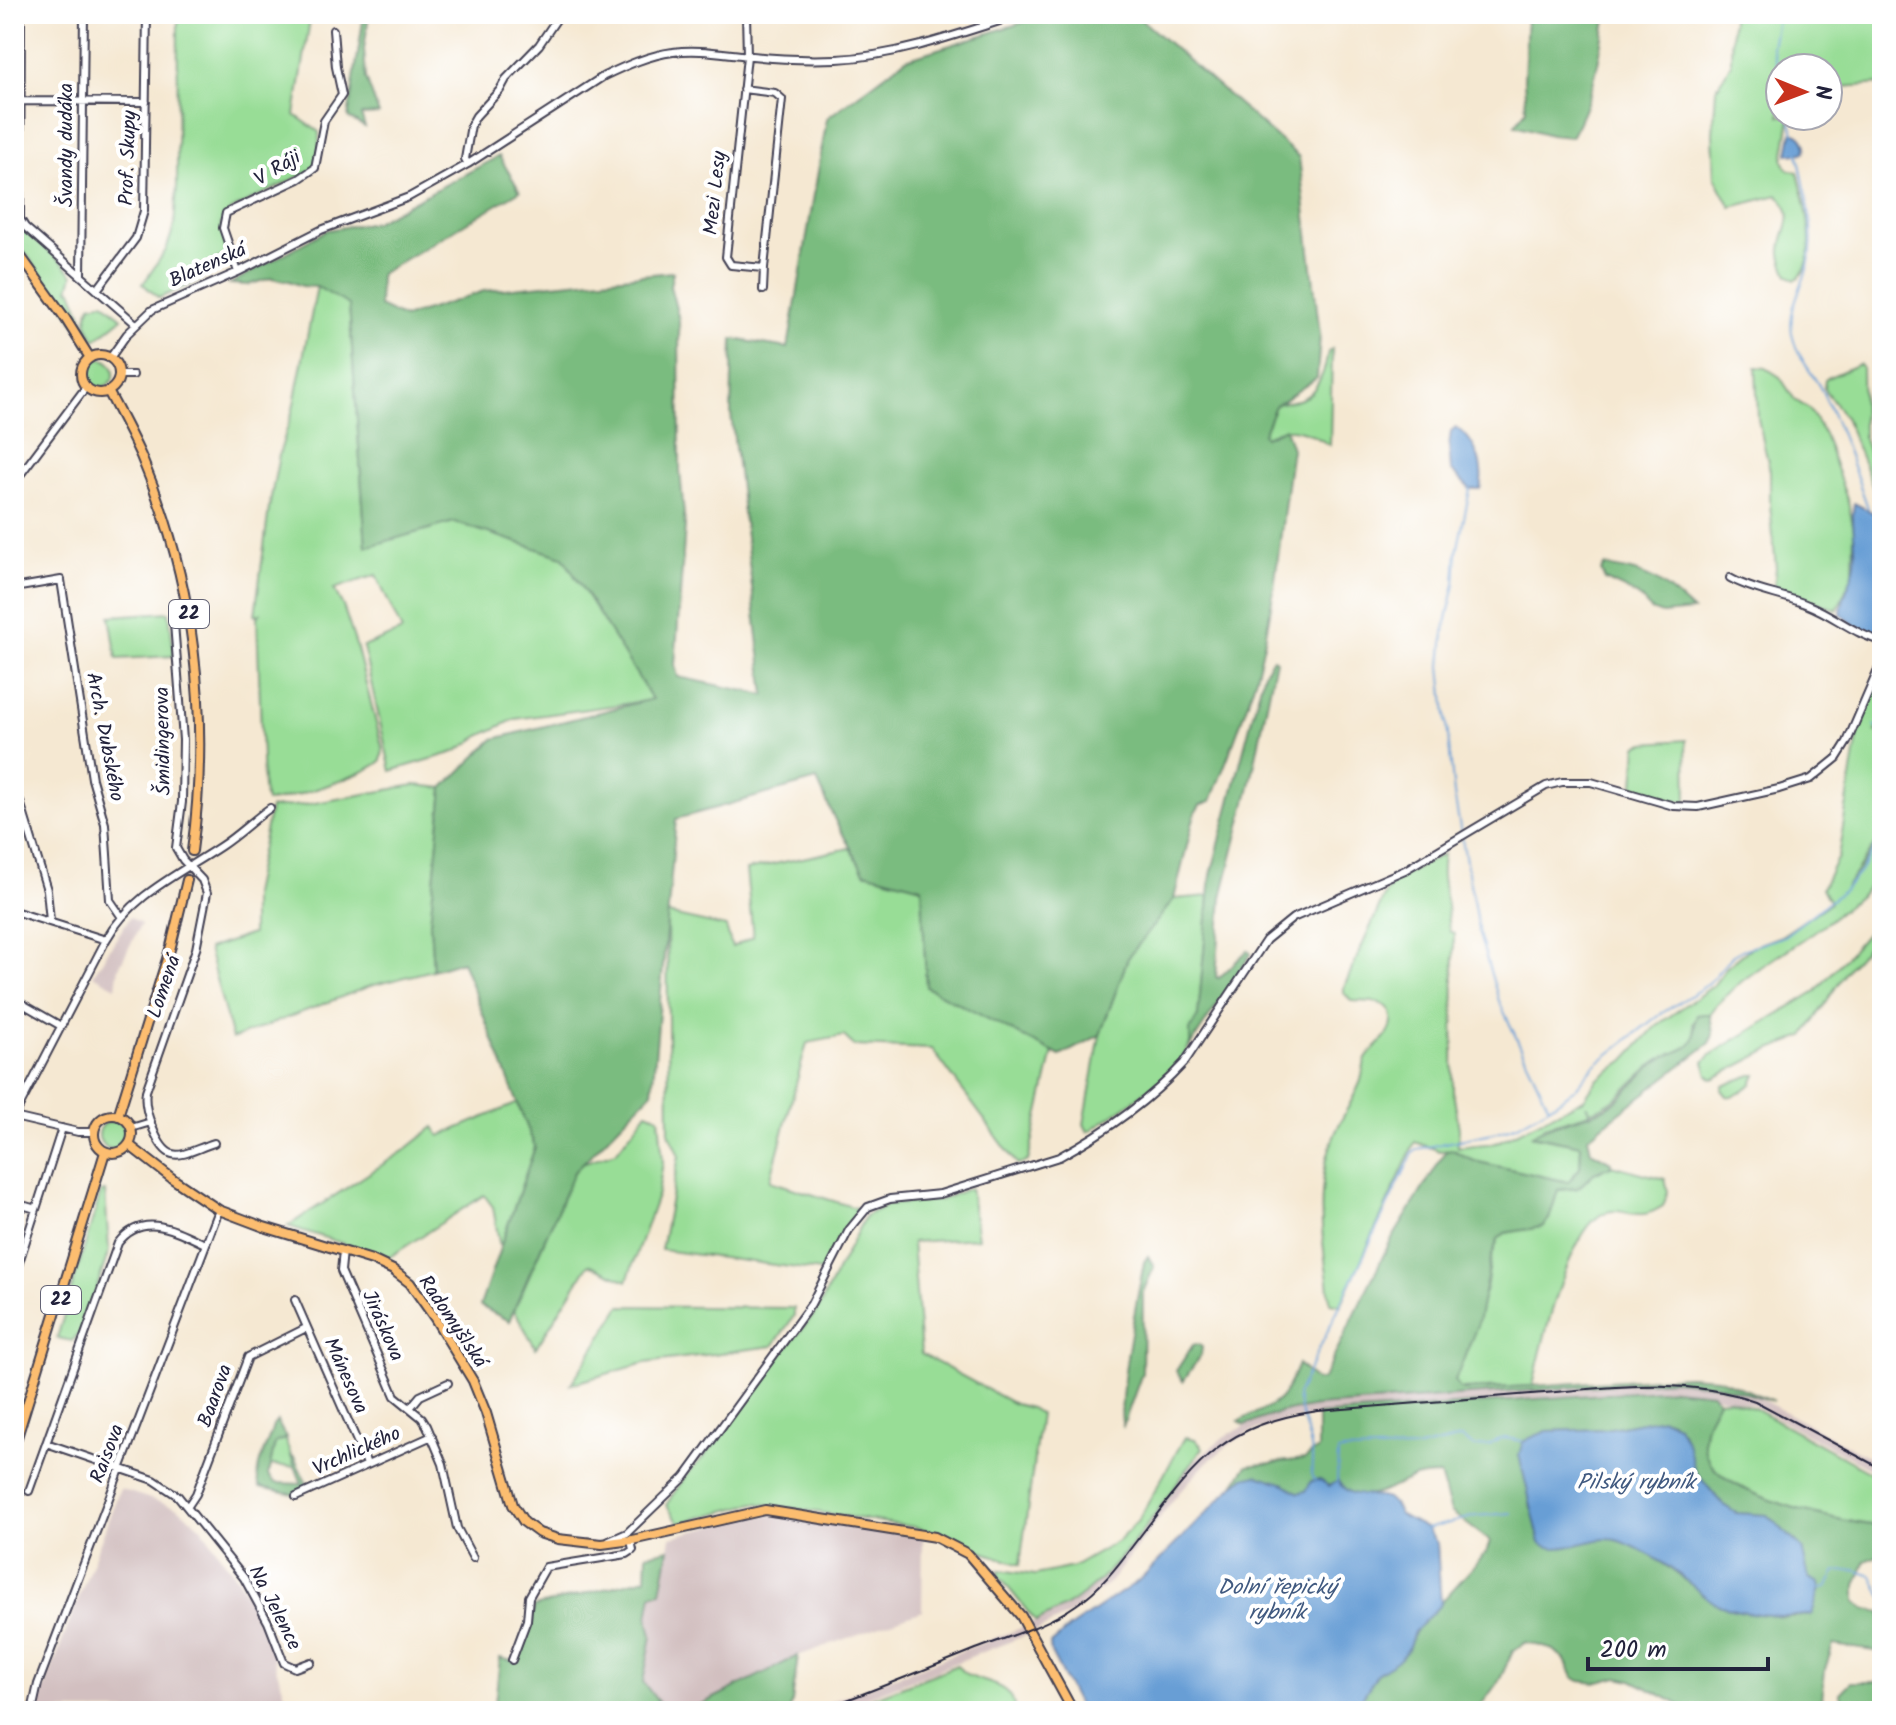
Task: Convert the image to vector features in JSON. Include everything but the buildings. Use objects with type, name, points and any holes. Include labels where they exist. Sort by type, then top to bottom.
[{"type":"main road","points":[[14,247],[90,358]]},
{"type":"main road","points":[[100,355],[110,358],[119,375],[116,384],[108,391],[96,392],[86,387],[81,371],[90,358],[100,355]]},
{"type":"main road","name":"22","points":[[108,391],[140,453],[158,499],[180,570],[190,619],[197,667],[201,740],[192,851]]},
{"type":"main road","points":[[118,1116],[168,958],[187,880]]},
{"type":"main road","points":[[118,1116],[126,1120],[131,1128],[129,1145],[121,1152],[105,1152],[96,1141],[94,1132],[102,1119],[118,1116]]},
{"type":"main road","name":"Radomyšlská","points":[[129,1145],[191,1193],[219,1210],[254,1224],[372,1260],[400,1275],[434,1317],[480,1397],[513,1505],[524,1522],[548,1537],[602,1544],[765,1510],[935,1537],[968,1554],[1021,1616],[1073,1711]]},
{"type":"main road","name":"22","points":[[14,1447],[105,1152]]},
{"type":"street","points":[[21,14],[20,219],[25,227],[136,324]]},
{"type":"street","name":"Švandy dudáka","points":[[81,276],[84,14]]},
{"type":"street","name":"Prof. Skupy","points":[[97,290],[128,252],[141,226],[144,211],[147,14]]},
{"type":"street","points":[[468,164],[465,159],[471,125],[476,116],[539,45],[560,14]]},
{"type":"street","points":[[727,14],[746,15]]},
{"type":"street","points":[[978,14],[984,26]]},
{"type":"street","points":[[747,56],[838,59],[869,55],[935,40],[1021,14]]},
{"type":"street","name":"Mezi Lesy","points":[[746,15],[747,56],[726,257],[731,265],[764,268]]},
{"type":"street","name":"V Ráji","points":[[238,272],[223,228],[226,213],[299,179],[316,164],[324,121],[342,95],[333,30]]},
{"type":"street","name":"Blatenská","points":[[110,358],[136,324],[159,306],[238,272],[335,223],[409,197],[468,164],[604,76],[673,52],[699,51],[747,56]]},
{"type":"street","points":[[743,89],[775,93],[782,99],[763,290]]},
{"type":"street","points":[[21,101],[146,102]]},
{"type":"street","points":[[119,375],[133,375]]},
{"type":"street","points":[[14,483],[86,387]]},
{"type":"street","points":[[1730,578],[1747,587],[1807,604],[1859,634],[1882,641]]},
{"type":"street","name":"Arch. Dubského","points":[[14,588],[61,580],[92,779],[105,824],[110,900],[121,916]]},
{"type":"street","name":"Šmidingerova","points":[[173,610],[183,740],[182,802],[176,848],[190,866]]},
{"type":"street","points":[[512,1660],[527,1620],[529,1597],[546,1567],[627,1554],[633,1550],[629,1537],[685,1477],[811,1304],[849,1230],[868,1207],[890,1199],[940,1194],[1059,1157],[1075,1149],[1134,1110],[1168,1080],[1184,1063],[1266,940],[1293,918],[1405,870],[1531,793],[1562,782],[1591,782],[1674,806],[1698,807],[1795,786],[1811,779],[1837,758],[1847,742],[1882,661]]},
{"type":"street","points":[[14,782],[47,890],[50,921]]},
{"type":"street","points":[[94,1132],[14,1117],[121,916],[138,900],[239,833],[270,808]]},
{"type":"street","name":"Lomená","points":[[190,866],[207,887],[206,907],[196,949],[146,1091],[145,1105],[160,1148],[166,1153],[178,1155],[214,1143]]},
{"type":"street","points":[[14,911],[106,940]]},
{"type":"street","points":[[14,999],[61,1026]]},
{"type":"street","points":[[131,1128],[151,1122]]},
{"type":"street","points":[[14,1278],[62,1128]]},
{"type":"street","points":[[15,1203],[36,1209]]},
{"type":"street","name":"Raisova","points":[[32,1711],[38,1684],[219,1210]]},
{"type":"street","points":[[29,1491],[115,1248],[123,1236],[137,1227],[156,1224],[205,1244]]},
{"type":"street","name":"Jiráskova","points":[[343,1251],[341,1271],[395,1396],[425,1421],[432,1436],[443,1464],[457,1528],[473,1558]]},
{"type":"street","name":"Mánesova","points":[[295,1300],[367,1464]]},
{"type":"street","name":"Baarova","points":[[188,1506],[196,1494],[248,1357],[306,1328]]},
{"type":"street","points":[[410,1408],[420,1396],[448,1383]]},
{"type":"street","name":"Vrchlického","points":[[296,1497],[432,1436]]},
{"type":"street","points":[[46,1443],[162,1484],[188,1506]]},
{"type":"street","name":"Na Jelence","points":[[188,1506],[244,1578],[268,1622],[284,1663],[295,1668],[311,1662]]},
{"type":"shaded area","points":[[130,917],[141,924],[119,967],[116,987],[93,975]]},
{"type":"shaded area","points":[[1674,1380],[1714,1384],[1757,1397],[1882,1464],[1882,1475],[1753,1405],[1694,1390],[1567,1396],[1318,1415],[1284,1421],[1249,1433],[1205,1464],[1177,1495],[1111,1581],[1067,1616],[1032,1633],[831,1711],[806,1711],[1029,1625],[1076,1600],[1105,1575],[1199,1457],[1225,1436],[1265,1417],[1317,1406]]},
{"type":"shaded area","points":[[120,1489],[178,1508],[201,1527],[242,1586],[269,1639],[291,1711],[36,1711]]},
{"type":"shaded area","points":[[775,1515],[923,1537],[922,1611],[798,1656],[688,1711],[665,1711],[643,1682],[652,1636],[648,1617],[652,1594],[661,1592],[671,1537],[752,1516]]},
{"type":"green space","points":[[178,14],[311,14],[295,115],[319,132],[319,160],[316,168],[231,210],[221,224],[231,259],[227,254],[200,268],[201,280],[159,298],[143,284],[166,250],[174,227]]},
{"type":"green space","points":[[364,14],[369,14],[364,49],[366,78],[379,114],[361,115],[365,127],[348,118]]},
{"type":"green space","points":[[1050,14],[1135,14],[1299,157],[1320,335],[1317,378],[1275,406],[1263,434],[1265,437],[1285,428],[1292,449],[1269,618],[1247,705],[1211,801],[1200,805],[1195,813],[1174,899],[1128,958],[1100,1035],[1060,1056],[926,987],[922,887],[864,872],[817,780],[676,819],[652,1092],[574,1172],[509,1321],[480,1306],[535,1147],[462,961],[433,970],[430,923],[443,788],[494,739],[652,699],[563,557],[454,522],[366,547],[349,305],[317,287],[289,281],[271,278],[248,285],[230,284],[327,230],[375,222],[499,156],[520,191],[380,274],[379,306],[404,318],[484,291],[673,272],[670,286],[679,320],[680,471],[685,526],[675,665],[678,677],[765,695],[731,414],[733,339],[788,348],[827,118],[906,59]]},
{"type":"green space","points":[[1527,14],[1607,14],[1590,93],[1571,137],[1550,135],[1515,125],[1526,110]]},
{"type":"green space","points":[[1732,14],[1882,14],[1882,84],[1844,87],[1844,52],[1764,52],[1764,132],[1788,132],[1783,160],[1787,169],[1798,172],[1809,229],[1808,260],[1795,280],[1788,275],[1781,256],[1789,216],[1778,195],[1731,207],[1715,177],[1713,134],[1716,89],[1731,64]]},
{"type":"green space","points":[[21,228],[73,275],[69,289],[91,339],[89,345],[14,238]]},
{"type":"green space","points":[[317,286],[349,305],[366,546],[454,522],[563,557],[653,700],[515,719],[455,752],[391,771],[363,647],[402,631],[376,575],[334,589],[356,645],[383,750],[381,761],[325,786],[266,802],[257,617],[260,614],[255,615],[269,508],[279,455],[293,409]]},
{"type":"green space","points":[[104,302],[122,318],[95,340],[87,318],[91,305]]},
{"type":"green space","points":[[1332,349],[1330,445],[1290,429],[1265,437],[1263,434],[1273,407],[1307,396],[1316,386],[1328,352]]},
{"type":"green space","points":[[100,359],[110,363],[114,373],[110,383],[100,387],[90,383],[86,373],[90,363]]},
{"type":"green space","points":[[1859,364],[1862,367],[1863,437],[1882,486],[1882,495],[1876,495],[1845,417],[1824,389],[1825,380],[1829,377]]},
{"type":"green space","points":[[1756,367],[1766,368],[1780,377],[1795,400],[1809,409],[1824,434],[1848,502],[1854,530],[1853,574],[1837,610],[1774,586],[1776,568],[1770,471],[1758,419]]},
{"type":"green space","points":[[1604,566],[1653,579],[1693,611],[1662,614],[1651,610],[1637,595],[1605,580],[1601,571]]},
{"type":"green space","points":[[169,612],[174,656],[117,659],[110,616]]},
{"type":"green space","points":[[1273,658],[1276,660],[1250,786],[1222,897],[1216,977],[1219,978],[1248,950],[1251,954],[1190,1046],[1190,1030],[1198,1016],[1211,875],[1264,672]]},
{"type":"green space","points":[[1882,671],[1882,729],[1875,732],[1882,735],[1882,834],[1845,888],[1882,838],[1880,876],[1827,922],[1742,981],[1710,1014],[1703,1014],[1693,1023],[1694,1039],[1687,1047],[1660,1059],[1611,1102],[1591,1111],[1586,1104],[1590,1113],[1545,1126],[1533,1136],[1581,1145],[1580,1168],[1568,1182],[1474,1161],[1453,1150],[1440,1151],[1415,1142],[1341,1305],[1331,1303],[1322,1222],[1324,1171],[1336,1132],[1360,1083],[1366,1059],[1388,1034],[1392,1021],[1385,1005],[1352,1001],[1344,993],[1344,987],[1385,894],[1394,881],[1443,854],[1442,875],[1448,925],[1450,932],[1454,933],[1453,1091],[1459,1129],[1457,1147],[1496,1143],[1584,1099],[1597,1080],[1625,1060],[1656,1026],[1713,986],[1727,967],[1752,947],[1781,936],[1830,903],[1822,888],[1838,857],[1860,724]]},
{"type":"green space","points":[[1686,740],[1687,802],[1659,797],[1634,785],[1637,746]]},
{"type":"green space","points":[[415,785],[443,788],[430,923],[433,970],[370,986],[232,1039],[208,949],[252,934],[252,894],[270,808]]},
{"type":"green space","points":[[850,848],[864,872],[922,887],[926,987],[1053,1052],[1028,1161],[1018,1165],[932,1049],[854,1046],[844,1036],[807,1043],[770,1181],[859,1209],[820,1271],[661,1250],[679,1156],[669,1133],[667,914],[726,927],[732,947],[753,937],[746,870]]},
{"type":"green space","points":[[1209,896],[1198,1017],[1189,1046],[1183,1057],[1159,1081],[1088,1132],[1084,1124],[1100,1035],[1128,958],[1174,899]]},
{"type":"green space","points":[[1882,916],[1882,930],[1849,967],[1804,1036],[1713,1079],[1708,1075],[1704,1062],[1712,1054],[1816,991]]},
{"type":"green space","points":[[1710,1014],[1713,1034],[1710,1043],[1588,1137],[1591,1151],[1611,1162],[1611,1166],[1594,1173],[1578,1188],[1558,1190],[1549,1219],[1542,1227],[1505,1233],[1498,1239],[1491,1258],[1478,1323],[1455,1381],[1460,1389],[1465,1390],[1688,1376],[1717,1378],[1774,1401],[1714,1384],[1674,1380],[1317,1406],[1282,1412],[1245,1425],[1239,1421],[1277,1401],[1298,1364],[1316,1381],[1323,1379],[1389,1244],[1446,1151],[1453,1150],[1474,1161],[1568,1182],[1580,1168],[1581,1145],[1532,1135],[1615,1102],[1655,1063],[1691,1044],[1697,1015]]},
{"type":"green space","points":[[1756,1075],[1752,1084],[1733,1097],[1722,1090],[1723,1086]]},
{"type":"green space","points":[[518,1103],[535,1147],[500,1248],[493,1207],[484,1195],[388,1258],[288,1226],[405,1150],[434,1127],[440,1136]]},
{"type":"green space","points":[[647,1112],[659,1117],[663,1162],[658,1193],[627,1281],[589,1264],[536,1348],[514,1310],[574,1172],[582,1163],[616,1152]]},
{"type":"green space","points":[[113,1121],[123,1125],[127,1135],[123,1145],[113,1149],[103,1145],[99,1135],[103,1125]]},
{"type":"green space","points":[[1611,1165],[1665,1179],[1668,1192],[1663,1206],[1643,1214],[1609,1211],[1587,1228],[1576,1246],[1557,1295],[1533,1386],[1460,1389],[1455,1381],[1486,1289],[1498,1239],[1505,1233],[1542,1226],[1549,1219],[1558,1190],[1578,1188],[1594,1173]]},
{"type":"green space","points":[[970,1188],[978,1238],[912,1242],[921,1354],[1014,1404],[1040,1414],[1020,1565],[944,1534],[755,1503],[679,1523],[666,1505],[817,1311],[865,1216],[887,1205],[941,1200]]},
{"type":"green space","points":[[105,1191],[109,1250],[83,1330],[72,1341],[57,1338],[101,1192]]},
{"type":"green space","points":[[1148,1256],[1154,1267],[1143,1292],[1142,1373],[1123,1426],[1121,1414],[1125,1373],[1144,1262]]},
{"type":"green space","points":[[621,1306],[794,1308],[794,1316],[773,1346],[645,1363],[571,1384]]},
{"type":"green space","points":[[1193,1345],[1202,1347],[1201,1355],[1183,1381],[1176,1371]]},
{"type":"green space","points":[[1674,1389],[1712,1393],[1719,1400],[1706,1425],[1705,1452],[1714,1468],[1728,1479],[1746,1490],[1793,1508],[1882,1526],[1882,1554],[1866,1561],[1856,1585],[1856,1602],[1865,1609],[1882,1612],[1882,1652],[1833,1645],[1825,1669],[1821,1711],[1692,1711],[1632,1680],[1618,1677],[1596,1683],[1580,1681],[1573,1677],[1565,1660],[1554,1650],[1526,1642],[1513,1651],[1500,1679],[1477,1711],[1372,1711],[1359,1701],[1378,1673],[1408,1649],[1414,1632],[1486,1553],[1490,1541],[1451,1512],[1440,1475],[1414,1478],[1366,1496],[1335,1483],[1328,1486],[1320,1480],[1306,1492],[1299,1493],[1285,1484],[1244,1478],[1233,1486],[1247,1466],[1305,1459],[1318,1449],[1318,1415]],"holes":[[[1662,1418],[1682,1431],[1695,1471],[1722,1504],[1736,1513],[1767,1515],[1802,1548],[1812,1614],[1783,1617],[1735,1607],[1707,1595],[1637,1547],[1611,1539],[1598,1539],[1531,1508],[1519,1455],[1547,1431],[1606,1429]]]},
{"type":"green space","points":[[1729,1399],[1756,1409],[1882,1479],[1882,1526],[1793,1508],[1746,1490],[1714,1468],[1705,1452],[1704,1434],[1709,1416],[1719,1400]]},
{"type":"green space","points":[[277,1421],[286,1438],[275,1443],[268,1475],[276,1483],[302,1484],[291,1456],[294,1457],[308,1486],[294,1494],[260,1487],[258,1480],[262,1457]]},
{"type":"green space","points":[[1185,1437],[1195,1439],[1203,1448],[1128,1549],[1093,1586],[1065,1607],[1036,1622],[999,1576],[999,1570],[1035,1575],[1073,1567],[1118,1541],[1138,1521]]},
{"type":"green space","points":[[285,1439],[295,1467],[270,1465],[275,1443]]},
{"type":"green space","points":[[669,1549],[661,1592],[652,1594],[648,1617],[652,1636],[643,1682],[665,1711],[494,1711],[500,1658],[516,1662],[532,1624],[534,1607],[646,1578],[647,1554]]},
{"type":"green space","points":[[798,1656],[788,1711],[688,1711]]},
{"type":"green space","points":[[957,1665],[972,1677],[1008,1692],[1014,1711],[840,1711]]},
{"type":"green space","points":[[1851,1682],[1882,1682],[1882,1711],[1850,1711],[1839,1694]]},
{"type":"water","points":[[1792,133],[1803,139],[1806,147],[1804,153],[1788,154]]},
{"type":"water","points":[[1456,427],[1474,447],[1480,463],[1480,489],[1470,489],[1451,470],[1449,446],[1451,431]]},
{"type":"water","points":[[1854,503],[1882,517],[1882,634],[1860,630],[1841,614],[1855,563]]},
{"type":"water","name":"Pilský rybník","points":[[1662,1418],[1678,1425],[1688,1445],[1695,1471],[1722,1504],[1736,1513],[1767,1515],[1802,1548],[1809,1578],[1819,1583],[1820,1589],[1812,1614],[1763,1614],[1724,1607],[1653,1557],[1613,1539],[1559,1548],[1540,1543],[1519,1455],[1523,1441],[1547,1431],[1606,1429]]},
{"type":"water","name":"Dolní řepický rybník","points":[[1257,1475],[1285,1484],[1299,1493],[1306,1491],[1311,1481],[1320,1480],[1329,1486],[1338,1481],[1352,1493],[1388,1500],[1395,1505],[1399,1514],[1427,1529],[1437,1543],[1441,1604],[1414,1632],[1408,1649],[1400,1659],[1378,1673],[1354,1711],[1081,1711],[1051,1653],[1050,1645],[1069,1628],[1141,1579],[1233,1486],[1244,1478]]},
{"type":"waterway","points":[[1773,52],[1778,14]]},
{"type":"waterway","points":[[1798,152],[1812,238],[1809,261],[1795,301],[1792,333],[1797,350],[1830,407],[1868,508]]},
{"type":"waterway","points":[[1470,489],[1457,552],[1455,584],[1444,632],[1441,666],[1454,794],[1479,934],[1499,1001],[1549,1107]]},
{"type":"waterway","points":[[1874,726],[1882,730]]},
{"type":"waterway","points":[[1315,1480],[1311,1447],[1297,1395],[1413,1153],[1418,1149],[1518,1125],[1549,1107],[1575,1089],[1595,1065],[1659,1015],[1707,985],[1733,955],[1784,936],[1844,890],[1860,872],[1882,837]]},
{"type":"waterway","points":[[1337,1483],[1338,1452],[1414,1449],[1462,1438],[1474,1447],[1490,1445],[1501,1439],[1522,1441]]},
{"type":"waterway","points":[[1426,1529],[1476,1516],[1511,1513]]},
{"type":"waterway","points":[[1820,1588],[1827,1587],[1836,1572],[1855,1570],[1872,1576],[1882,1597]]},
{"type":"tunnel","points":[[187,880],[192,851]]},
{"type":"railway","points":[[818,1711],[1028,1630],[1085,1599],[1108,1577],[1173,1494],[1210,1455],[1231,1439],[1283,1418],[1318,1411],[1616,1387],[1672,1386],[1728,1393],[1755,1401],[1882,1469]]}]
